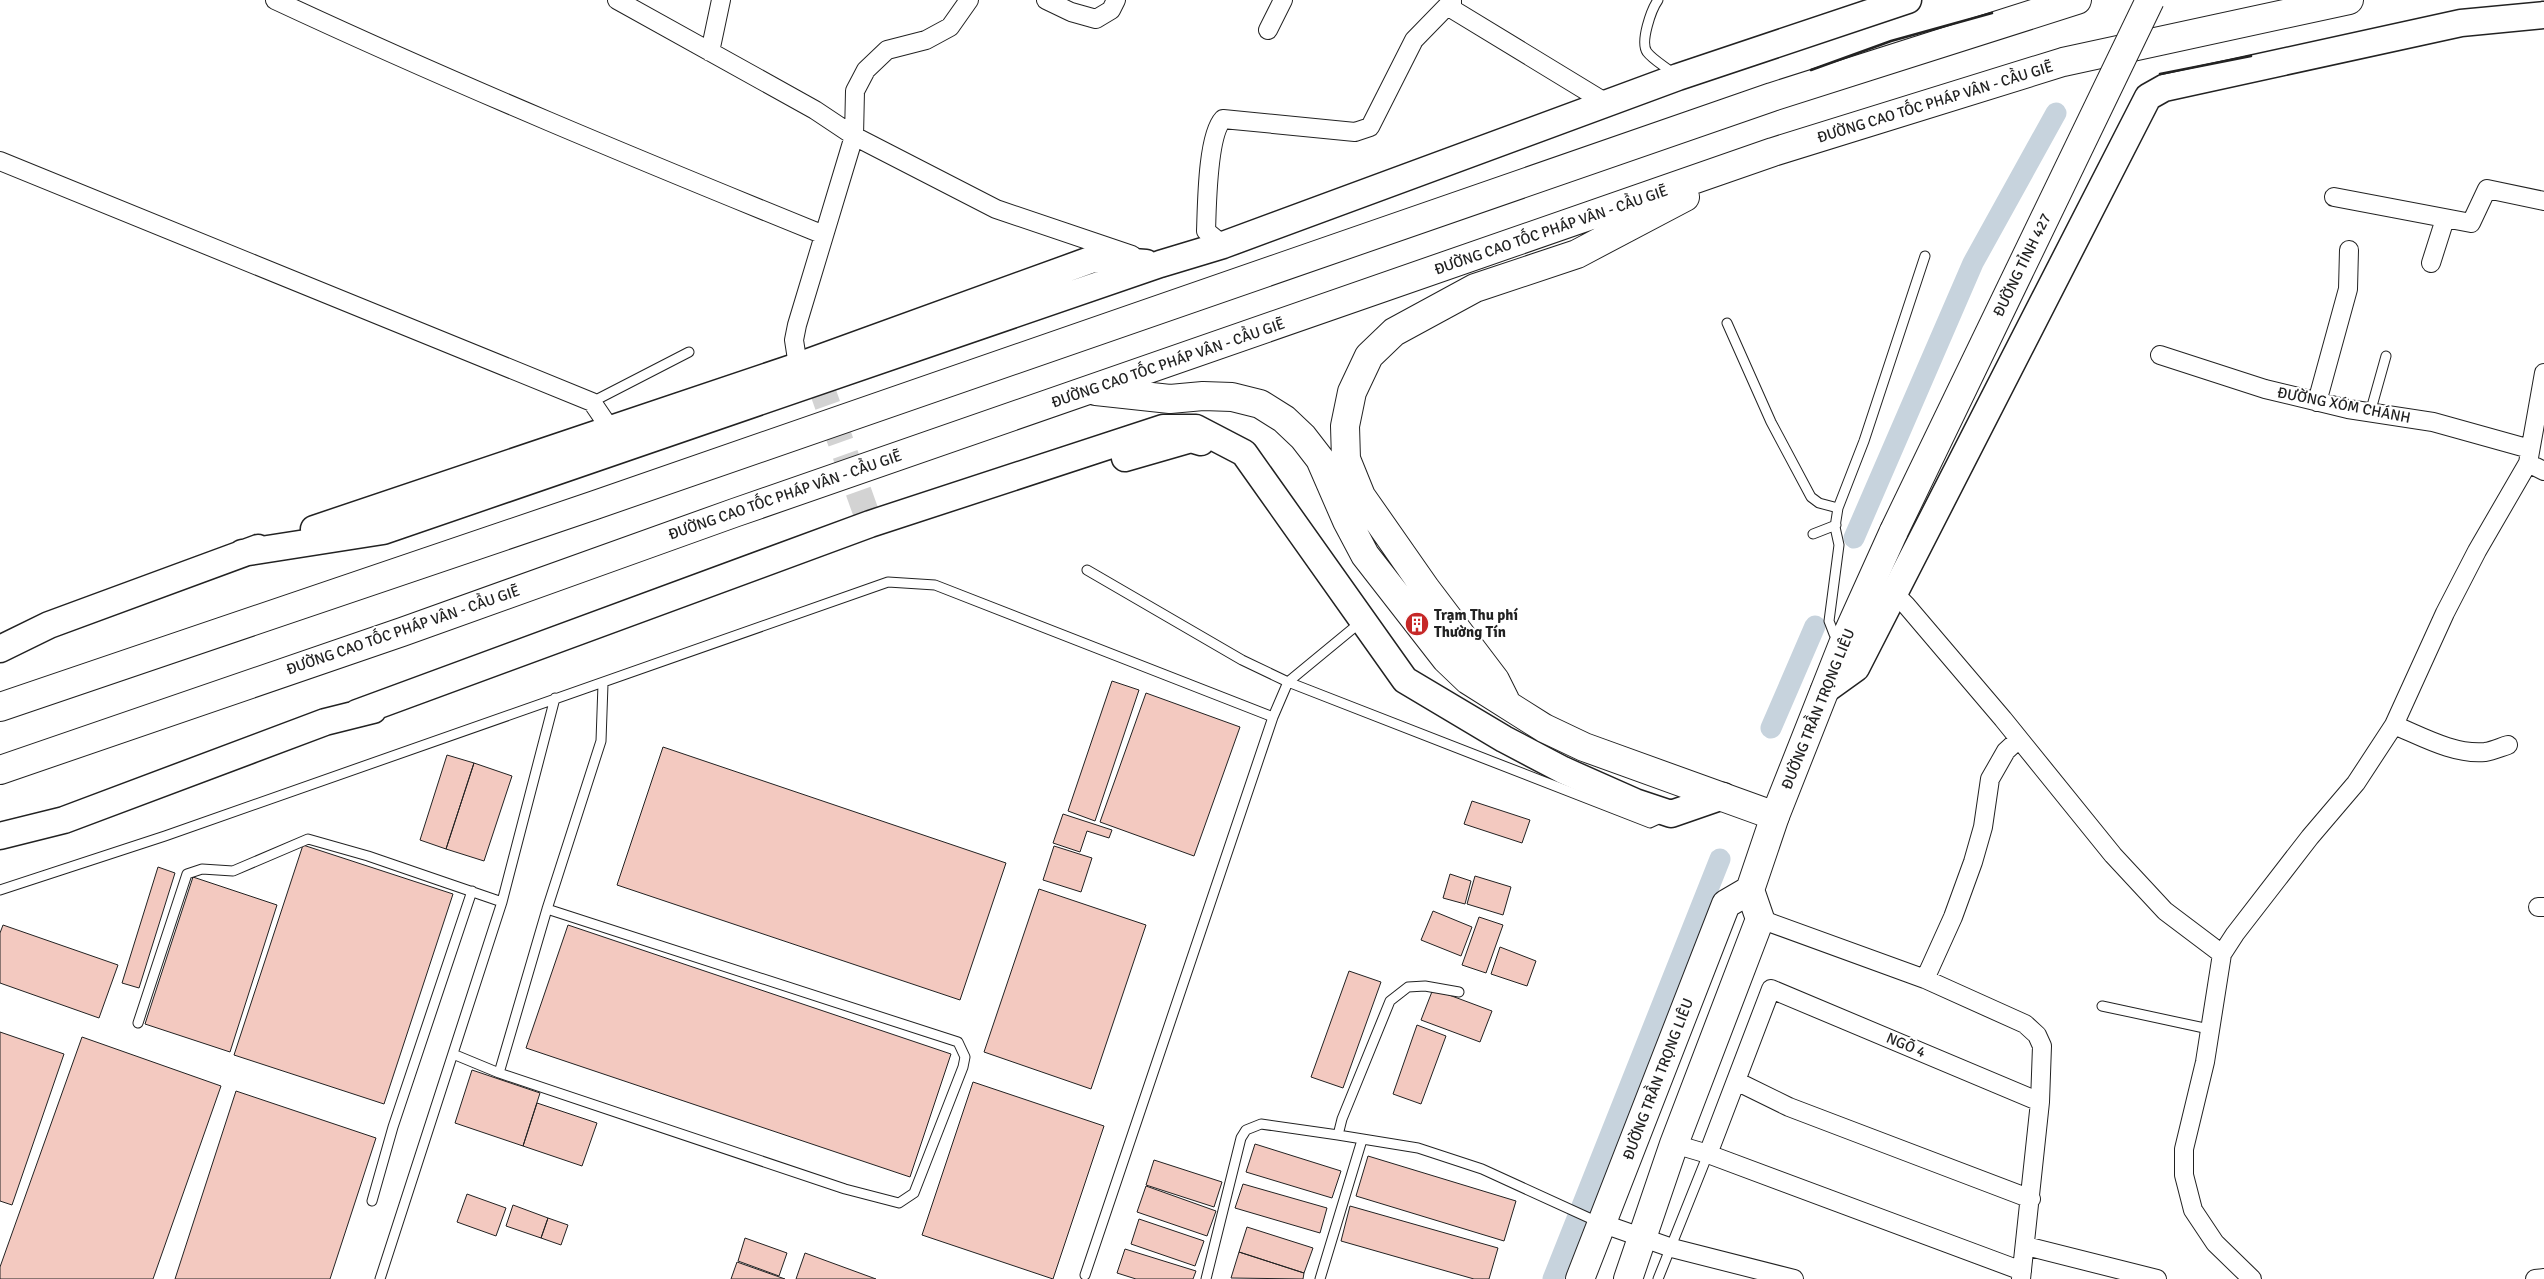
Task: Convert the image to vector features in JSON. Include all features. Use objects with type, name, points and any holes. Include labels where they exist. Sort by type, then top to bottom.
[{"type":"main road","points":[[0,707],[605,502],[1772,97],[2077,0]]},
{"type":"main road","name":"ĐƯỜNG TỈNH 427","points":[[1894,531],[2150,0]]},
{"type":"main road","name":"ĐƯỜNG CAO TỐC PHÁP VÂN - CẦU GIẼ","points":[[0,770],[402,632],[743,510],[1773,152],[2063,62],[2349,0]]},
{"type":"main road","points":[[1505,702],[1495,680],[1426,590],[1361,496],[1346,459],[1345,426],[1352,392],[1369,356],[1394,332],[1429,311],[1475,288],[1577,254],[1773,152]]},
{"type":"main road","points":[[1089,390],[1170,399],[1203,396],[1232,398],[1260,404],[1284,419],[1303,437],[1320,459],[1347,521],[1365,555],[1446,659],[1468,680],[1544,728],[1584,747],[1775,816]]},
{"type":"main road","name":"ĐƯỜNG TRẦN TRỌNG LIÊU","points":[[1580,1279],[1600,1223],[1726,904],[1750,890],[1775,816],[1824,691],[1894,531]]},
{"type":"main road","points":[[1628,1279],[1674,1144],[1760,919],[1750,890]]},
{"type":"street","points":[[275,0],[393,55],[632,158],[824,235]]},
{"type":"street","points":[[617,0],[816,110],[854,136],[996,209],[1160,264]]},
{"type":"street","points":[[710,52],[721,0]]},
{"type":"street","points":[[798,366],[794,340],[797,325],[854,136],[855,91],[866,70],[887,50],[926,40],[950,27],[969,0]]},
{"type":"street","points":[[1046,0],[1071,12],[1096,19],[1111,10],[1116,0]]},
{"type":"street","points":[[1268,30],[1283,0]]},
{"type":"street","points":[[242,553],[383,531],[1160,264],[1223,245],[1678,77],[1908,0]]},
{"type":"street","points":[[1451,1],[1452,8],[1608,104]]},
{"type":"street","points":[[1223,245],[1206,231],[1207,187],[1215,140],[1223,119],[1355,132],[1370,127],[1414,40],[1451,1]]},
{"type":"street","points":[[1824,691],[1856,668],[2148,97],[2164,88],[2451,25],[2544,15]]},
{"type":"street","points":[[0,162],[592,402],[611,430]]},
{"type":"street","points":[[2334,197],[2471,223],[2487,189],[2544,201]]},
{"type":"street","points":[[2431,263],[2445,219]]},
{"type":"street","points":[[2317,402],[2348,289],[2349,250]]},
{"type":"street","points":[[0,649],[49,625],[242,553],[798,366],[1093,260],[1160,264]]},
{"type":"street","name":"ĐƯỜNG XÓM CHÁNH","points":[[2160,355],[2265,389],[2317,402],[2370,413],[2433,422],[2529,456],[2544,471]]},
{"type":"street","points":[[2252,1279],[2215,1243],[2193,1210],[2184,1175],[2184,1149],[2194,1112],[2222,954],[2235,934],[2310,836],[2356,783],[2394,725],[2461,582],[2529,456],[2544,373]]},
{"type":"street","points":[[0,836],[64,820],[326,722],[357,713],[462,692],[659,616],[1095,466],[1191,439],[1244,453],[1405,680],[1504,739],[1563,770],[1635,802],[1670,814],[1723,796]]},
{"type":"street","points":[[1890,599],[1901,600],[1906,605],[2019,739],[2113,856],[2165,911],[2222,954]]},
{"type":"street","points":[[2394,725],[2445,746],[2466,751],[2485,752],[2508,746]]},
{"type":"street","points":[[1925,979],[1953,917],[1973,862],[1983,827],[1990,779],[2006,751],[2019,739]]},
{"type":"street","points":[[1674,1144],[1708,1154],[2022,1275],[2040,1102],[2042,1046],[2038,1035],[2025,1024],[1925,979],[1760,919]]},
{"type":"street","name":"NGÕ 4","points":[[1736,1081],[1771,989],[2040,1102]]},
{"type":"street","points":[[1708,1154],[1736,1081],[1789,1107],[2031,1198]]},
{"type":"street","points":[[1600,1223],[1672,1248],[1794,1279]]},
{"type":"street","points":[[2026,1246],[2157,1279]]},
{"type":"street","points":[[2536,1279],[2544,1278]]},
{"type":"lane","points":[[1658,0],[1653,7],[1644,43],[1647,52],[1678,77]]},
{"type":"lane","points":[[1843,644],[1834,634],[1828,621],[1839,545],[1836,526],[1838,508],[1864,441],[1925,256]]},
{"type":"lane","points":[[1727,322],[1771,422],[1811,497],[1819,503],[1838,508]]},
{"type":"lane","points":[[592,402],[689,352]]},
{"type":"lane","points":[[2370,413],[2386,356]]},
{"type":"lane","points":[[1813,534],[1836,526]]},
{"type":"lane","points":[[1087,570],[1242,660],[1288,682],[1650,822],[1670,814]]},
{"type":"lane","points":[[0,890],[165,836],[555,698],[603,684],[888,582],[936,585],[1273,717]]},
{"type":"lane","points":[[1085,1275],[1273,717],[1288,682],[1362,621]]},
{"type":"lane","points":[[499,1073],[547,909],[601,741],[603,684]]},
{"type":"lane","points":[[380,1279],[502,902],[555,698]]},
{"type":"lane","points":[[138,1023],[187,874],[202,870],[233,871],[308,839],[368,856],[502,902]]},
{"type":"lane","points":[[372,1201],[393,1127],[472,891]]},
{"type":"lane","points":[[453,1054],[499,1073],[845,1190],[899,1203],[914,1192],[963,1067],[965,1058],[958,1042],[547,909]]},
{"type":"lane","points":[[1338,1135],[1342,1119],[1390,1001],[1408,987],[1425,986],[1459,992]]},
{"type":"lane","points":[[2102,1006],[2209,1029]]},
{"type":"lane","points":[[1206,1279],[1241,1138],[1246,1130],[1261,1124],[1418,1148],[1482,1169],[1562,1208],[1600,1223]]},
{"type":"lane","points":[[1320,1279],[1362,1140]]},
{"type":"lane","points":[[1658,1279],[1708,1154]]},
{"type":"building","points":[[1112,681],[1139,690],[1095,821],[1068,811]]},
{"type":"building","points":[[1146,693],[1240,727],[1194,856],[1100,822]]},
{"type":"building","points":[[663,747],[1006,863],[960,1000],[617,885]]},
{"type":"building","points":[[447,755],[474,763],[446,849],[420,840]]},
{"type":"building","points":[[474,763],[512,776],[484,861],[446,849]]},
{"type":"building","points":[[1472,801],[1530,820],[1522,843],[1464,824]]},
{"type":"building","points":[[1063,814],[1112,830],[1109,838],[1087,831],[1080,852],[1053,843]]},
{"type":"building","points":[[303,845],[453,894],[384,1104],[234,1055]]},
{"type":"building","points":[[1054,846],[1092,858],[1081,892],[1043,880]]},
{"type":"building","points":[[158,867],[175,873],[139,988],[122,983]]},
{"type":"building","points":[[1450,874],[1471,881],[1465,904],[1443,898]]},
{"type":"building","points":[[1475,876],[1511,887],[1503,915],[1467,904]]},
{"type":"building","points":[[193,877],[277,905],[230,1052],[145,1024]]},
{"type":"building","points":[[1039,889],[1146,925],[1091,1089],[984,1052]]},
{"type":"building","points":[[1433,911],[1472,927],[1461,956],[1421,940]]},
{"type":"building","points":[[1479,917],[1503,925],[1486,973],[1462,965]]},
{"type":"building","points":[[3,925],[118,965],[99,1018],[0,983],[0,933]]},
{"type":"building","points":[[568,925],[951,1054],[910,1177],[526,1048]]},
{"type":"building","points":[[1500,947],[1536,961],[1527,986],[1491,974]]},
{"type":"building","points":[[1349,971],[1381,982],[1343,1088],[1311,1077]]},
{"type":"building","points":[[1433,989],[1492,1011],[1480,1042],[1421,1020]]},
{"type":"building","points":[[1417,1025],[1446,1036],[1421,1104],[1393,1094]]},
{"type":"building","points":[[0,1032],[64,1054],[12,1205],[0,1201]]},
{"type":"building","points":[[82,1037],[221,1086],[153,1279],[0,1279],[0,1267]]},
{"type":"building","points":[[472,1070],[540,1093],[523,1146],[455,1123]]},
{"type":"building","points":[[973,1082],[1104,1126],[1053,1279],[922,1235]]},
{"type":"building","points":[[236,1091],[376,1138],[330,1279],[175,1279]]},
{"type":"building","points":[[537,1103],[597,1123],[582,1166],[523,1146]]},
{"type":"building","points":[[1255,1144],[1341,1171],[1332,1198],[1246,1172]]},
{"type":"building","points":[[1368,1156],[1516,1201],[1504,1241],[1356,1196]]},
{"type":"building","points":[[1154,1160],[1222,1182],[1214,1207],[1146,1185]]},
{"type":"building","points":[[1243,1184],[1327,1208],[1320,1233],[1235,1208]]},
{"type":"building","points":[[1146,1186],[1216,1211],[1207,1236],[1137,1212]]},
{"type":"building","points":[[467,1194],[506,1208],[496,1236],[457,1222]]},
{"type":"building","points":[[513,1205],[548,1218],[541,1238],[506,1226]]},
{"type":"building","points":[[1350,1206],[1498,1248],[1489,1279],[1474,1279],[1341,1241]]},
{"type":"building","points":[[548,1218],[568,1225],[561,1245],[541,1238]]},
{"type":"building","points":[[1139,1219],[1204,1241],[1195,1266],[1131,1244]]},
{"type":"building","points":[[1247,1227],[1313,1248],[1304,1273],[1239,1252]]},
{"type":"building","points":[[745,1238],[787,1253],[779,1276],[738,1261]]},
{"type":"building","points":[[1125,1249],[1196,1271],[1193,1279],[1136,1279],[1117,1273]]},
{"type":"building","points":[[1239,1252],[1304,1273],[1303,1279],[1231,1278]]},
{"type":"building","points":[[805,1253],[876,1279],[796,1279]]},
{"type":"building","points":[[737,1262],[785,1279],[731,1279]]},
{"type":"waterway","points":[[1854,538],[1973,263],[2056,113]]},
{"type":"waterway","points":[[1771,728],[1815,626]]},
{"type":"waterway","points":[[1553,1279],[1720,859]]},
{"type":"tunnel","points":[[819,381],[870,524]]},
{"type":"wall","points":[[1811,70],[1891,41],[1992,13]]},
{"type":"wall","points":[[2160,74],[2251,56]]},
{"type":"place","name":"Trạm Thu phí Thường Tín","points":[[1417,624]]}]
